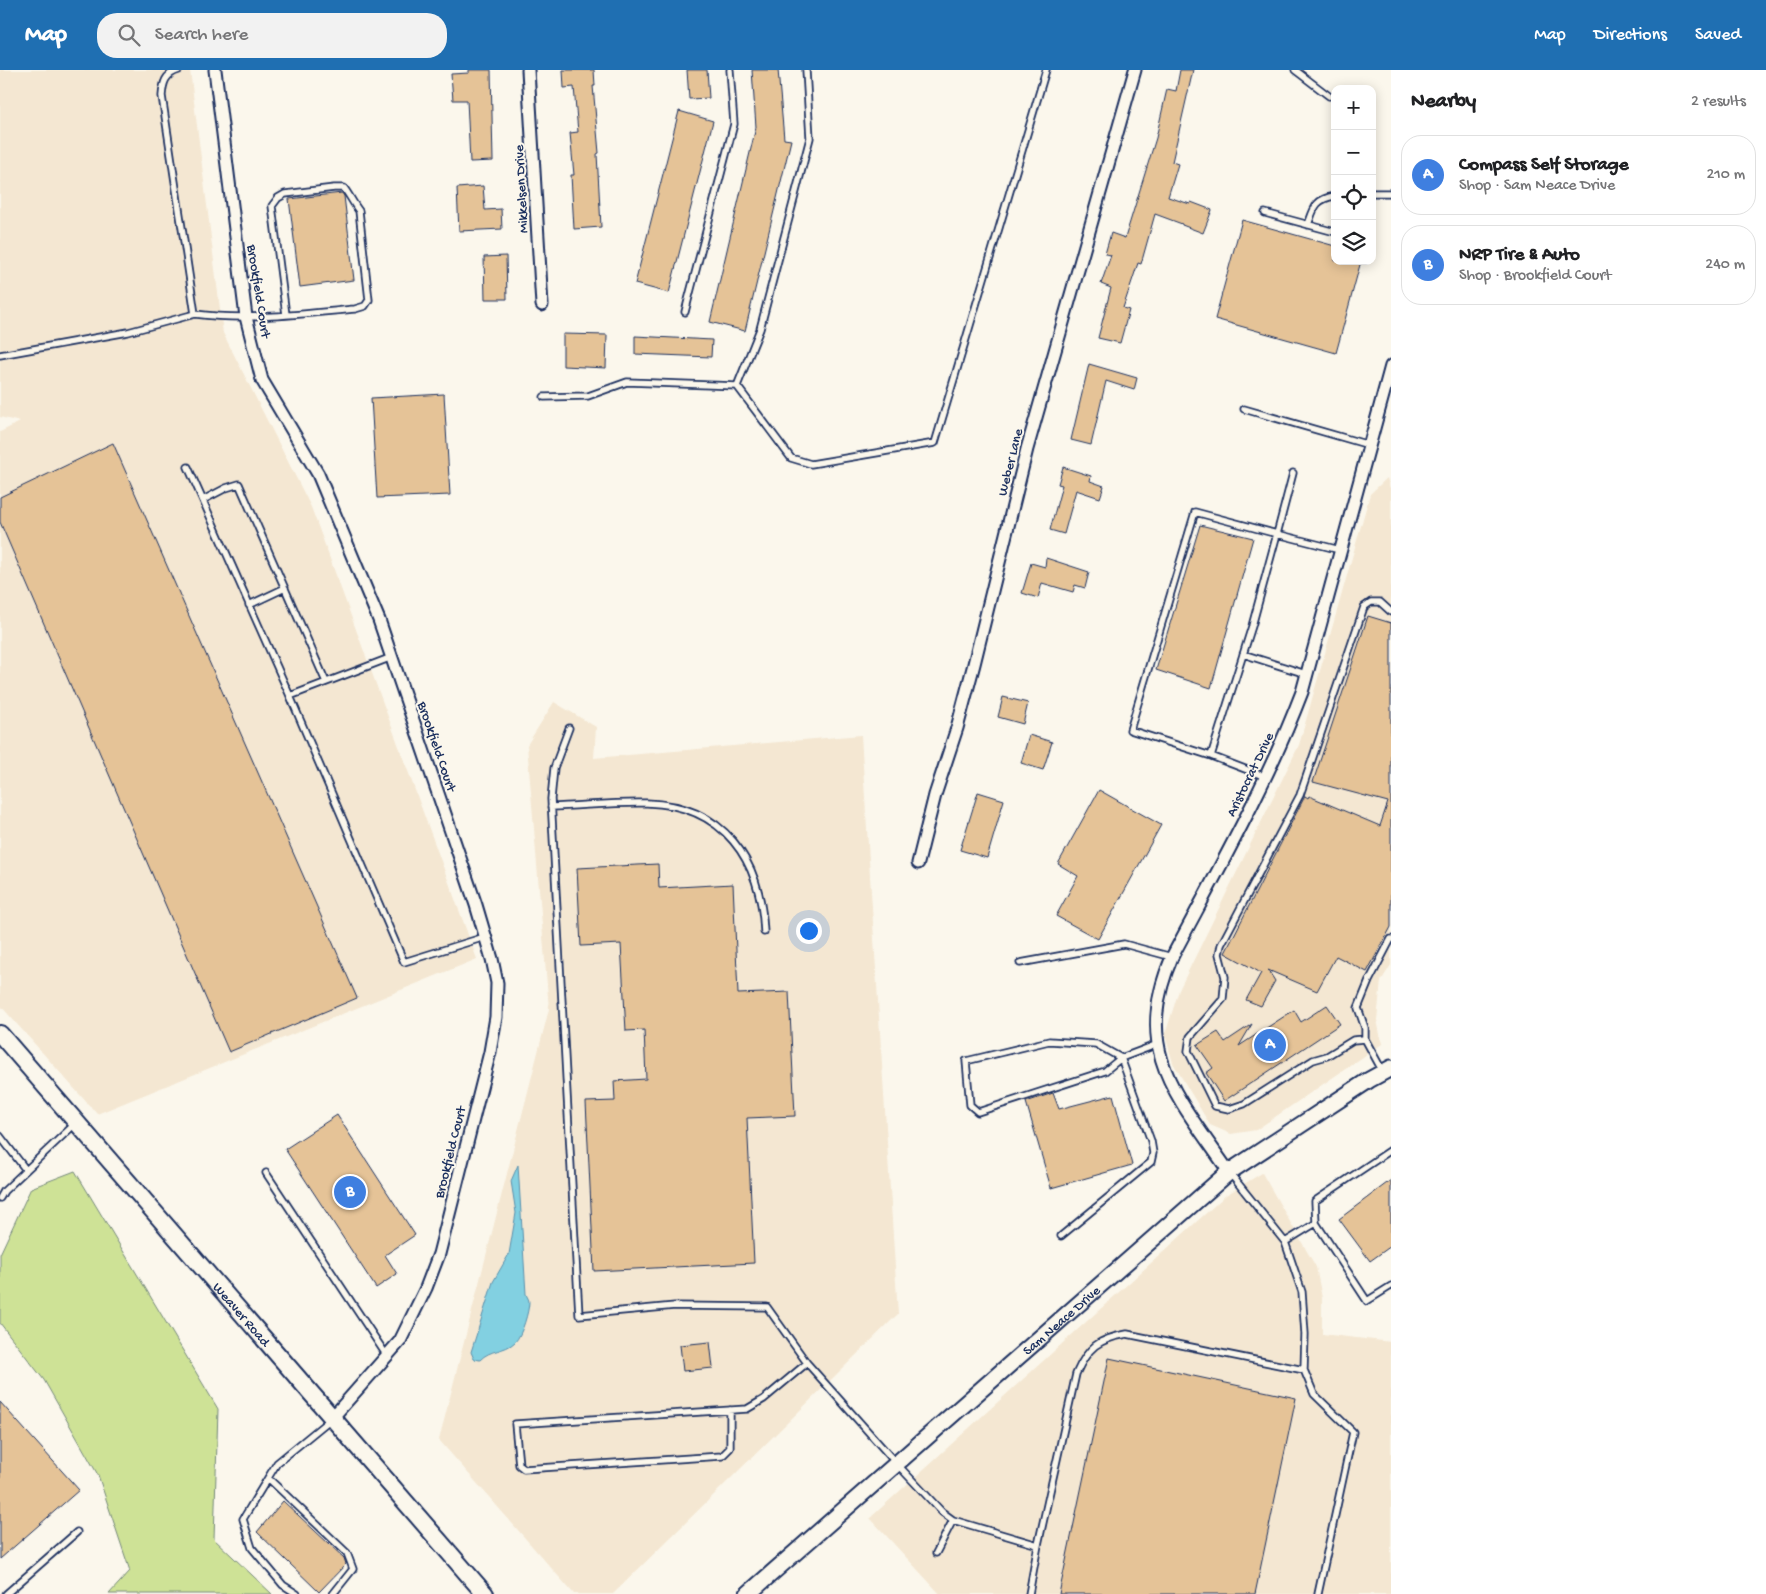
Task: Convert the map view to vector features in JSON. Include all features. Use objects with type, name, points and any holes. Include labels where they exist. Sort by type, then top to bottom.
[{"type":"main road","name":"Weaver Road","points":[[0,1034],[485,1594]]},
{"type":"street","name":"Brookfield Court","points":[[216,70],[246,317],[262,380],[318,474],[379,620],[476,905],[497,983],[496,1016],[490,1052],[439,1254],[426,1288],[400,1341],[332,1418]]},
{"type":"street","name":"Mikkelsen Drive","points":[[528,70],[542,305]]},
{"type":"street","name":"Weber Lane","points":[[918,862],[935,795],[957,728],[974,664],[1027,449],[1135,70]]},
{"type":"street","name":"Aristocrat Drive","points":[[1229,1172],[1174,1090],[1163,1066],[1158,1044],[1156,1018],[1159,999],[1164,976],[1172,957],[1266,777],[1285,736],[1302,692],[1391,366]]},
{"type":"street","name":"Sam Neace Drive","points":[[748,1594],[1229,1172],[1387,1070]]},
{"type":"lane","points":[[179,70],[166,77],[162,96],[195,314]]},
{"type":"lane","points":[[685,312],[734,124],[730,70]]},
{"type":"lane","points":[[737,386],[760,329],[810,138],[806,70]]},
{"type":"lane","points":[[737,386],[791,458],[811,464],[935,443],[1046,70]]},
{"type":"lane","points":[[1295,70],[1329,96]]},
{"type":"lane","points":[[0,355],[128,332],[195,314],[221,318],[246,317],[286,315],[356,310],[365,306],[369,300],[359,211],[344,188],[285,194],[278,198],[272,206],[286,315]]},
{"type":"lane","points":[[1376,193],[1391,193]]},
{"type":"lane","points":[[1308,225],[1315,204],[1325,197],[1331,196]]},
{"type":"lane","points":[[1265,212],[1331,231]]},
{"type":"lane","points":[[544,398],[588,396],[627,382],[737,386]]},
{"type":"lane","points":[[1244,408],[1369,445]]},
{"type":"lane","points":[[188,467],[290,696],[404,962],[485,937]]},
{"type":"lane","points":[[1211,756],[1243,654],[1293,473]]},
{"type":"lane","points":[[203,500],[226,488],[239,484],[326,682]]},
{"type":"lane","points":[[1266,777],[1211,756],[1130,730],[1196,512],[1340,550]]},
{"type":"lane","points":[[249,605],[285,588]]},
{"type":"lane","points":[[1365,1039],[1352,1040],[1327,1056],[1313,1060],[1244,1104],[1229,1109],[1215,1106],[1188,1051],[1190,1037],[1223,999],[1225,977],[1219,954],[1221,945],[1300,795],[1364,607],[1371,602],[1380,602],[1391,612]]},
{"type":"lane","points":[[1243,654],[1306,674]]},
{"type":"lane","points":[[290,696],[392,657]]},
{"type":"lane","points":[[568,728],[554,768],[551,807],[579,1315],[675,1306],[767,1307],[807,1363],[942,1512],[953,1520],[1038,1545]]},
{"type":"lane","points":[[551,807],[648,803],[679,808],[706,817],[724,832],[742,852],[760,895],[764,932]]},
{"type":"lane","points":[[1387,1070],[1365,1039],[1365,1028],[1358,1008],[1369,980],[1391,939]]},
{"type":"lane","points":[[1020,963],[1124,944],[1172,957]]},
{"type":"lane","points":[[1061,1236],[1151,1162],[1153,1153],[1151,1141],[1121,1058],[1096,1044],[1049,1041],[966,1061],[970,1105],[978,1112],[1105,1071],[1121,1058],[1158,1044]]},
{"type":"lane","points":[[0,1197],[4,1191],[77,1122]]},
{"type":"lane","points":[[0,1136],[26,1170]]},
{"type":"lane","points":[[1391,1150],[1315,1202],[1316,1223],[1367,1301],[1391,1286]]},
{"type":"lane","points":[[1229,1172],[1284,1242],[1302,1292],[1305,1334],[1304,1370],[1314,1394],[1353,1432],[1318,1594]]},
{"type":"lane","points":[[266,1173],[387,1356]]},
{"type":"lane","points":[[1284,1242],[1316,1223]]},
{"type":"lane","points":[[1029,1594],[1076,1374],[1084,1357],[1095,1344],[1110,1337],[1127,1334],[1304,1370]]},
{"type":"lane","points":[[730,1410],[730,1448],[722,1456],[524,1470],[518,1465],[515,1424],[730,1410],[747,1409],[764,1398],[807,1363]]},
{"type":"lane","points":[[297,1594],[283,1585],[252,1548],[244,1519],[277,1463],[332,1418]]},
{"type":"lane","points":[[268,1478],[347,1553],[353,1569],[333,1594]]},
{"type":"lane","points":[[936,1553],[953,1520]]},
{"type":"lane","points":[[6,1594],[77,1532]]},
{"type":"shaded area","points":[[0,70],[190,70],[223,333],[311,507],[477,959],[97,1114],[0,1005],[0,432],[20,422],[0,417]]},
{"type":"shaded area","points":[[1387,478],[1391,492],[1391,965],[1381,981],[1377,1020],[1382,1044],[1256,1130],[1231,1134],[1210,1125],[1173,1063],[1165,1035],[1179,990],[1299,745],[1370,494]]},
{"type":"shaded area","points":[[554,702],[596,727],[594,758],[861,735],[898,1314],[613,1594],[574,1594],[439,1440],[549,1009],[527,745]]},
{"type":"shaded area","points":[[1262,1173],[1316,1267],[1322,1298],[1322,1334],[1391,1342],[1391,1594],[940,1594],[870,1518],[1226,1195]]},
{"type":"green space","points":[[75,1171],[218,1409],[214,1539],[272,1594],[109,1594],[130,1571],[98,1475],[44,1380],[0,1323],[0,1254],[31,1188]]},
{"type":"water","points":[[518,1165],[526,1294],[529,1302],[528,1311],[523,1329],[515,1342],[484,1356],[480,1360],[474,1359],[471,1352],[493,1282],[509,1254],[516,1213],[511,1181]]},
{"type":"building","points":[[469,70],[491,70],[493,161],[470,162],[467,100],[453,100],[451,74],[469,73]]},
{"type":"building","points":[[563,70],[594,70],[595,86],[593,86],[599,153],[597,154],[601,227],[574,229],[571,175],[574,175],[570,133],[578,132],[574,87],[564,88]]},
{"type":"building","points":[[687,70],[707,70],[709,98],[689,99]]},
{"type":"building","points":[[752,70],[778,70],[784,139],[791,140],[745,331],[710,322],[756,127]]},
{"type":"building","points":[[1180,70],[1193,70],[1172,162],[1178,164],[1168,197],[1190,204],[1191,202],[1212,210],[1203,233],[1155,214],[1141,264],[1138,263],[1123,308],[1129,310],[1120,343],[1098,338],[1111,288],[1101,284],[1111,255],[1105,254],[1111,233],[1125,238],[1156,138],[1167,89],[1176,91]]},
{"type":"building","points":[[679,111],[713,121],[669,293],[635,284]]},
{"type":"building","points":[[483,186],[485,210],[501,209],[502,229],[459,231],[457,188]]},
{"type":"building","points":[[342,193],[344,196],[354,280],[300,287],[289,199]]},
{"type":"building","points":[[1242,220],[1331,245],[1331,265],[1360,265],[1336,353],[1215,319]]},
{"type":"building","points":[[506,256],[507,299],[485,299],[484,257]]},
{"type":"building","points":[[563,334],[607,335],[606,368],[563,366]]},
{"type":"building","points":[[635,336],[712,340],[711,357],[635,354]]},
{"type":"building","points":[[1089,364],[1137,378],[1134,390],[1106,381],[1091,445],[1071,440]]},
{"type":"building","points":[[444,394],[450,495],[377,498],[371,398]]},
{"type":"building","points":[[113,443],[357,998],[229,1052],[0,522],[0,497]]},
{"type":"building","points":[[1063,467],[1091,476],[1090,481],[1104,486],[1100,498],[1076,490],[1064,534],[1050,530],[1062,485],[1058,484]]},
{"type":"building","points":[[1200,525],[1253,538],[1211,688],[1156,670]]},
{"type":"building","points":[[1046,558],[1089,572],[1085,588],[1075,585],[1073,592],[1042,583],[1038,598],[1022,593],[1031,563],[1045,567]]},
{"type":"building","points":[[1368,616],[1391,623],[1391,927],[1367,972],[1336,956],[1317,991],[1268,970],[1275,981],[1261,1006],[1246,1000],[1261,973],[1225,953],[1305,796],[1380,826],[1388,802],[1313,782]]},
{"type":"building","points":[[1003,697],[1028,703],[1023,724],[998,717]]},
{"type":"building","points":[[1029,735],[1052,742],[1043,770],[1021,763]]},
{"type":"building","points":[[1099,790],[1161,825],[1098,939],[1056,916],[1078,876],[1058,864]]},
{"type":"building","points":[[978,792],[1004,800],[987,858],[960,850]]},
{"type":"building","points":[[658,864],[659,888],[733,884],[738,994],[789,992],[795,1116],[747,1118],[754,1263],[594,1271],[586,1102],[615,1101],[614,1081],[646,1079],[644,1030],[626,1031],[621,944],[581,946],[577,868]]},
{"type":"building","points":[[1327,1005],[1340,1024],[1224,1101],[1206,1073],[1213,1068],[1197,1045],[1218,1032],[1225,1042],[1252,1024],[1239,1046],[1294,1010],[1301,1022]]},
{"type":"building","points":[[1053,1093],[1059,1109],[1113,1095],[1132,1165],[1051,1188],[1026,1102]]},
{"type":"building","points":[[337,1115],[415,1235],[385,1255],[397,1274],[376,1288],[285,1149]]},
{"type":"building","points":[[1391,1180],[1391,1246],[1370,1261],[1339,1219]]},
{"type":"building","points":[[710,1342],[713,1368],[683,1371],[680,1345]]},
{"type":"building","points":[[1109,1358],[1296,1398],[1255,1594],[1059,1594]]},
{"type":"building","points":[[0,1402],[79,1490],[0,1559]]},
{"type":"building","points":[[283,1501],[344,1558],[346,1564],[319,1592],[257,1532]]},
{"type":"place","name":"Compass Self Storage","points":[[1270,1045]]},
{"type":"place","name":"NRP Tire & Auto","points":[[350,1192]]}]
